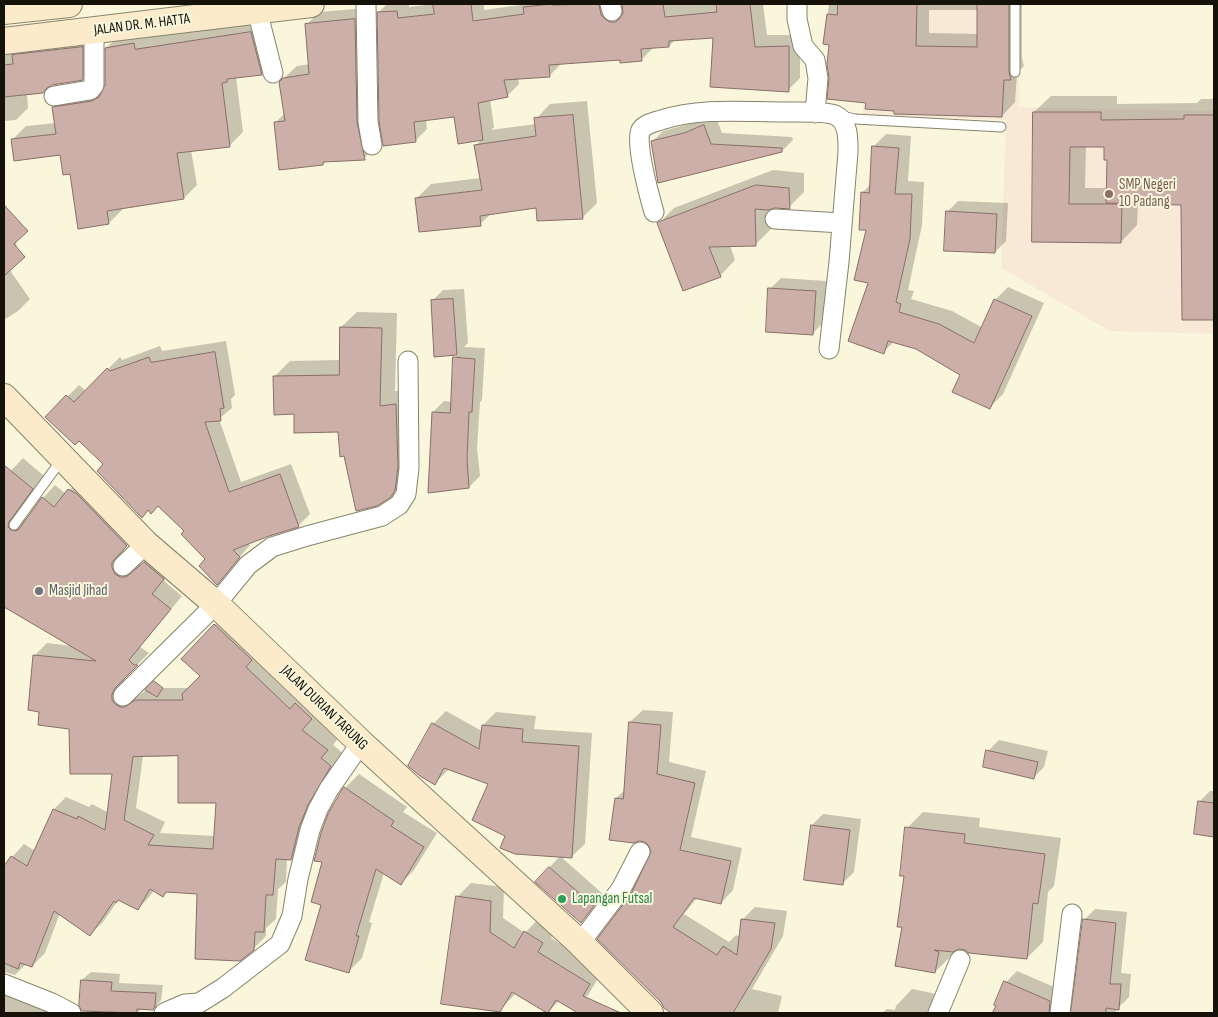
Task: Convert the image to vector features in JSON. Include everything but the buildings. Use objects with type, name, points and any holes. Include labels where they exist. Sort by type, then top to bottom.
[{"type":"street","points":[[20,7],[69,4]]},
{"type":"street","name":"JALAN DR. M. HATTA","points":[[4,41],[311,4]]},
{"type":"street","points":[[366,4],[368,122],[372,145]]},
{"type":"street","points":[[797,4],[797,19],[803,46],[815,60],[818,78],[816,113]]},
{"type":"street","points":[[257,10],[273,73]]},
{"type":"street","points":[[54,96],[90,90],[94,85],[94,31]]},
{"type":"street","points":[[654,212],[644,177],[639,136],[642,129],[648,124],[674,116],[722,110],[834,114],[841,119],[848,136],[842,223],[828,349]]},
{"type":"street","points":[[775,220],[842,223]]},
{"type":"street","points":[[122,696],[216,604],[248,565],[272,547],[382,516],[398,505],[406,494],[409,468],[408,361]]},
{"type":"street","name":"JALAN DURIAN TARUNG","points":[[4,397],[146,544],[216,604],[361,743],[580,943],[650,1013]]},
{"type":"street","points":[[123,566],[146,544]]},
{"type":"street","points":[[164,1013],[185,1004],[199,1003],[223,988],[280,944],[292,916],[298,879],[310,830],[318,809],[329,789],[361,743]]},
{"type":"street","points":[[580,943],[621,888],[640,852]]},
{"type":"street","points":[[1060,1013],[1072,914]]},
{"type":"street","points":[[938,1013],[960,960]]},
{"type":"street","points":[[4,984],[52,1003],[71,1013]]},
{"type":"lane","points":[[1015,72],[1016,4]]},
{"type":"lane","points":[[834,114],[855,119],[1000,127]]},
{"type":"lane","points":[[14,525],[62,458]]},
{"type":"shaded area","name":"SMP Negeri 10 Padang","points":[[865,4],[1019,4],[1019,107],[1214,111],[1214,334],[1110,331],[1001,268],[1006,120],[863,115]]},
{"type":"place","name":"SMP Negeri 10 Padang","points":[[1109,194]]},
{"type":"place","name":"Masjid Jihad","points":[[39,591]]},
{"type":"place","name":"Lapangan Futsal","points":[[562,899]]}]
